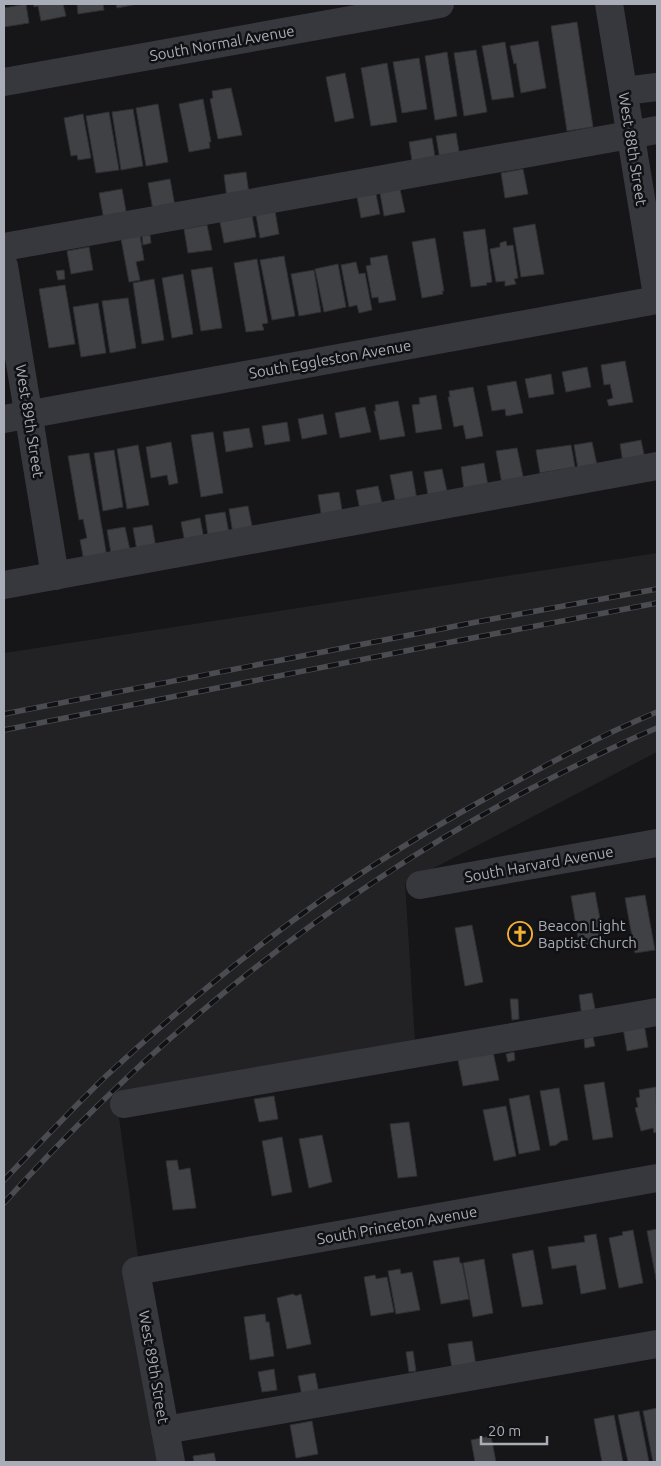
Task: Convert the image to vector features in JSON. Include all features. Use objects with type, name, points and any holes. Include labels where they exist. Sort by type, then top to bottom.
[{"type":"street","name":"South Normal Avenue","points":[[4,82],[440,4]]},
{"type":"street","name":"West 88th Street","points":[[609,4],[657,295]]},
{"type":"street","points":[[624,91],[657,87]]},
{"type":"street","points":[[4,247],[657,130]]},
{"type":"street","name":"West 89th Street","points":[[4,266],[16,416],[55,576]]},
{"type":"street","name":"South Eggleston Avenue","points":[[16,416],[657,300]]},
{"type":"street","points":[[4,585],[657,466]]},
{"type":"street","name":"South Harvard Avenue","points":[[420,885],[657,843]]},
{"type":"street","points":[[124,1104],[657,1012]]},
{"type":"street","name":"South Princeton Avenue","points":[[136,1272],[657,1178]]},
{"type":"street","name":"West 89th Street","points":[[136,1272],[171,1462]]},
{"type":"street","points":[[165,1430],[657,1344]]},
{"type":"shaded area","points":[[657,553],[657,752],[405,883],[415,1041],[118,1110],[166,1462],[4,1462],[4,653]]},
{"type":"building","points":[[26,4],[29,23],[4,27],[4,8]]},
{"type":"building","points":[[34,4],[63,4],[66,16],[41,21],[38,6],[34,7]]},
{"type":"building","points":[[77,4],[103,4],[104,10],[78,14]]},
{"type":"building","points":[[116,4],[138,4],[117,8]]},
{"type":"building","points":[[577,22],[593,127],[567,131],[551,26]]},
{"type":"building","points":[[538,41],[546,88],[521,93],[516,63],[514,64],[510,46]]},
{"type":"building","points":[[505,42],[514,97],[492,100],[482,46]]},
{"type":"building","points":[[476,50],[487,112],[464,116],[454,53]]},
{"type":"building","points":[[447,52],[457,116],[435,120],[425,56]]},
{"type":"building","points":[[419,58],[427,109],[402,113],[393,62]]},
{"type":"building","points":[[387,63],[397,122],[371,126],[361,68]]},
{"type":"building","points":[[345,73],[354,118],[335,122],[326,77]]},
{"type":"building","points":[[231,88],[242,135],[218,139],[210,99],[213,98],[212,91]]},
{"type":"building","points":[[203,99],[211,142],[209,142],[210,148],[189,152],[179,104]]},
{"type":"building","points":[[158,104],[168,162],[146,166],[136,108]]},
{"type":"building","points":[[133,109],[143,166],[121,170],[112,112]]},
{"type":"building","points":[[109,112],[119,170],[96,173],[86,116]]},
{"type":"building","points":[[83,114],[91,158],[78,160],[77,155],[71,156],[64,118]]},
{"type":"building","points":[[456,133],[460,157],[440,160],[436,136]]},
{"type":"building","points":[[432,138],[436,163],[413,167],[409,142]]},
{"type":"building","points":[[523,169],[528,194],[505,198],[501,173]]},
{"type":"building","points":[[246,172],[249,194],[227,198],[224,175]]},
{"type":"building","points":[[170,179],[175,206],[153,210],[148,183]]},
{"type":"building","points":[[122,189],[127,216],[104,220],[99,193]]},
{"type":"building","points":[[400,189],[405,212],[384,216],[380,193]]},
{"type":"building","points":[[376,194],[380,214],[361,218],[357,197]]},
{"type":"building","points":[[275,211],[279,234],[260,238],[256,215]]},
{"type":"building","points":[[252,216],[256,237],[224,243],[220,222]]},
{"type":"building","points":[[535,224],[544,274],[521,277],[513,228]]},
{"type":"building","points":[[207,225],[212,250],[188,253],[184,229]]},
{"type":"building","points":[[485,229],[492,282],[486,283],[487,285],[471,287],[463,232]]},
{"type":"building","points":[[150,235],[151,243],[143,245],[142,236]]},
{"type":"building","points":[[140,236],[144,260],[136,262],[140,280],[129,282],[121,239]]},
{"type":"building","points":[[435,238],[444,291],[442,291],[443,294],[422,298],[412,242]]},
{"type":"building","points":[[506,241],[507,246],[513,245],[518,278],[514,279],[516,284],[505,286],[505,281],[496,282],[490,249],[500,247],[500,243]]},
{"type":"building","points":[[89,247],[93,270],[71,274],[67,251]]},
{"type":"building","points":[[387,255],[396,300],[379,303],[378,297],[372,298],[366,266],[371,265],[370,258]]},
{"type":"building","points":[[284,256],[295,316],[272,320],[260,260]]},
{"type":"building","points":[[257,259],[268,323],[262,324],[264,330],[246,332],[234,263]]},
{"type":"building","points":[[356,262],[359,274],[365,273],[372,310],[359,313],[357,305],[349,307],[341,265]]},
{"type":"building","points":[[338,264],[346,307],[324,312],[315,269]]},
{"type":"building","points":[[212,267],[222,328],[201,331],[191,270]]},
{"type":"building","points":[[64,270],[65,279],[58,280],[56,271]]},
{"type":"building","points":[[314,270],[321,312],[299,316],[291,274]]},
{"type":"building","points":[[183,274],[193,334],[172,338],[162,278]]},
{"type":"building","points":[[154,279],[164,340],[142,344],[133,283]]},
{"type":"building","points":[[65,285],[75,344],[49,348],[39,289]]},
{"type":"building","points":[[128,298],[136,348],[110,353],[102,301]]},
{"type":"building","points":[[98,303],[106,353],[81,357],[73,307]]},
{"type":"building","points":[[625,361],[633,402],[609,406],[607,400],[613,398],[610,384],[604,385],[601,365]]},
{"type":"building","points":[[587,367],[591,387],[566,392],[562,372]]},
{"type":"building","points":[[551,374],[554,394],[529,398],[525,379]]},
{"type":"building","points":[[516,381],[523,413],[506,416],[505,409],[492,411],[487,386]]},
{"type":"building","points":[[473,387],[483,436],[466,439],[463,425],[454,427],[448,397],[450,397],[449,391]]},
{"type":"building","points":[[436,395],[442,429],[416,433],[412,405],[420,404],[419,398]]},
{"type":"building","points":[[398,401],[405,436],[380,440],[374,411],[376,411],[375,405]]},
{"type":"building","points":[[365,407],[371,432],[340,438],[335,413]]},
{"type":"building","points":[[323,414],[327,434],[302,439],[298,419]]},
{"type":"building","points":[[287,422],[290,441],[265,445],[262,426]]},
{"type":"building","points":[[249,428],[253,447],[226,452],[223,432]]},
{"type":"building","points":[[213,432],[223,493],[201,497],[191,435]]},
{"type":"building","points":[[641,440],[645,459],[623,463],[620,444]]},
{"type":"building","points":[[171,442],[178,483],[169,485],[167,475],[151,478],[146,447]]},
{"type":"building","points":[[592,442],[597,465],[578,469],[574,445]]},
{"type":"building","points":[[138,445],[149,505],[127,509],[117,449]]},
{"type":"building","points":[[571,445],[575,467],[540,473],[536,450]]},
{"type":"building","points":[[517,448],[524,481],[502,484],[496,451]]},
{"type":"building","points":[[114,450],[123,507],[103,511],[94,453]]},
{"type":"building","points":[[89,453],[107,557],[84,561],[80,540],[87,538],[83,519],[79,520],[68,456]]},
{"type":"building","points":[[484,463],[488,486],[464,490],[461,467]]},
{"type":"building","points":[[442,469],[447,491],[428,495],[424,472]]},
{"type":"building","points":[[412,471],[417,500],[396,504],[390,475]]},
{"type":"building","points":[[378,486],[383,508],[360,510],[356,490]]},
{"type":"building","points":[[339,492],[343,516],[322,519],[318,495]]},
{"type":"building","points":[[248,506],[252,526],[233,534],[229,509]]},
{"type":"building","points":[[225,512],[229,533],[208,536],[205,515]]},
{"type":"building","points":[[200,518],[204,539],[185,543],[181,522]]},
{"type":"building","points":[[152,525],[156,548],[137,551],[133,528]]},
{"type":"building","points":[[125,527],[130,550],[111,553],[107,530]]},
{"type":"building","points":[[595,892],[604,941],[583,945],[578,937],[571,896]]},
{"type":"building","points":[[645,895],[655,950],[635,953],[625,898]]},
{"type":"building","points":[[472,925],[483,982],[465,986],[455,928]]},
{"type":"building","points":[[592,993],[596,1014],[582,1017],[579,995]]},
{"type":"building","points":[[510,999],[518,999],[519,1019],[512,1020]]},
{"type":"building","points":[[644,1024],[648,1047],[627,1051],[623,1028]]},
{"type":"building","points":[[593,1037],[595,1046],[585,1048],[584,1039]]},
{"type":"building","points":[[493,1052],[499,1080],[463,1086],[457,1055]]},
{"type":"building","points":[[514,1052],[515,1060],[508,1062],[506,1054]]},
{"type":"building","points":[[604,1082],[613,1137],[593,1140],[584,1085]]},
{"type":"building","points":[[656,1087],[657,1132],[654,1133],[653,1128],[641,1131],[635,1108],[638,1107],[636,1098],[640,1097],[639,1090]]},
{"type":"building","points":[[559,1088],[568,1140],[550,1146],[540,1091]]},
{"type":"building","points":[[529,1095],[540,1150],[519,1154],[509,1099]]},
{"type":"building","points":[[274,1096],[278,1119],[259,1122],[254,1099]]},
{"type":"building","points":[[506,1106],[516,1156],[494,1161],[483,1110]]},
{"type":"building","points":[[409,1122],[417,1176],[398,1178],[390,1124]]},
{"type":"building","points":[[322,1135],[332,1182],[309,1188],[299,1139]]},
{"type":"building","points":[[282,1137],[292,1192],[272,1196],[262,1141]]},
{"type":"building","points":[[177,1160],[179,1170],[190,1168],[196,1208],[173,1210],[166,1161]]},
{"type":"building","points":[[657,1229],[657,1284],[647,1231]]},
{"type":"building","points":[[633,1230],[643,1283],[619,1288],[609,1238],[623,1235],[622,1232]]},
{"type":"building","points":[[596,1234],[606,1289],[581,1294],[576,1265],[552,1269],[548,1247],[585,1242],[584,1236]]},
{"type":"building","points":[[533,1250],[543,1304],[522,1307],[512,1254]]},
{"type":"building","points":[[459,1257],[460,1263],[462,1263],[469,1299],[441,1304],[433,1261]]},
{"type":"building","points":[[484,1259],[493,1313],[473,1317],[463,1263]]},
{"type":"building","points":[[400,1269],[401,1274],[412,1272],[420,1310],[396,1314],[388,1271]]},
{"type":"building","points":[[375,1275],[376,1279],[387,1277],[394,1312],[371,1316],[364,1277]]},
{"type":"building","points":[[293,1294],[296,1296],[301,1294],[311,1344],[287,1349],[277,1298]]},
{"type":"building","points":[[265,1314],[266,1322],[269,1322],[274,1356],[250,1360],[244,1317]]},
{"type":"building","points":[[472,1341],[477,1372],[453,1375],[448,1344]]},
{"type":"building","points":[[413,1351],[416,1371],[409,1372],[406,1352]]},
{"type":"building","points":[[274,1369],[277,1390],[262,1392],[258,1372]]},
{"type":"building","points":[[315,1373],[320,1398],[303,1401],[298,1376]]},
{"type":"building","points":[[657,1408],[657,1462],[653,1462],[643,1411]]},
{"type":"building","points":[[639,1411],[649,1462],[628,1462],[618,1415]]},
{"type":"building","points":[[614,1415],[623,1462],[602,1462],[594,1419]]},
{"type":"building","points":[[312,1421],[318,1454],[296,1458],[290,1425]]},
{"type":"building","points":[[503,1424],[505,1434],[497,1436],[494,1426]]},
{"type":"building","points":[[491,1436],[496,1462],[475,1462],[471,1440]]},
{"type":"building","points":[[214,1453],[216,1462],[194,1462],[193,1456]]},
{"type":"railway","points":[[4,714],[492,619],[657,589]]},
{"type":"railway","points":[[4,730],[657,603]]},
{"type":"railway","points":[[4,1180],[106,1076],[146,1040],[187,1004],[297,917],[378,862],[462,812],[572,752],[657,712]]},
{"type":"railway","points":[[4,1203],[61,1142],[121,1083],[248,974],[315,923],[384,875],[455,831],[528,790],[657,728]]},
{"type":"place","name":"Beacon Light Baptist Church","points":[[520,934]]}]
